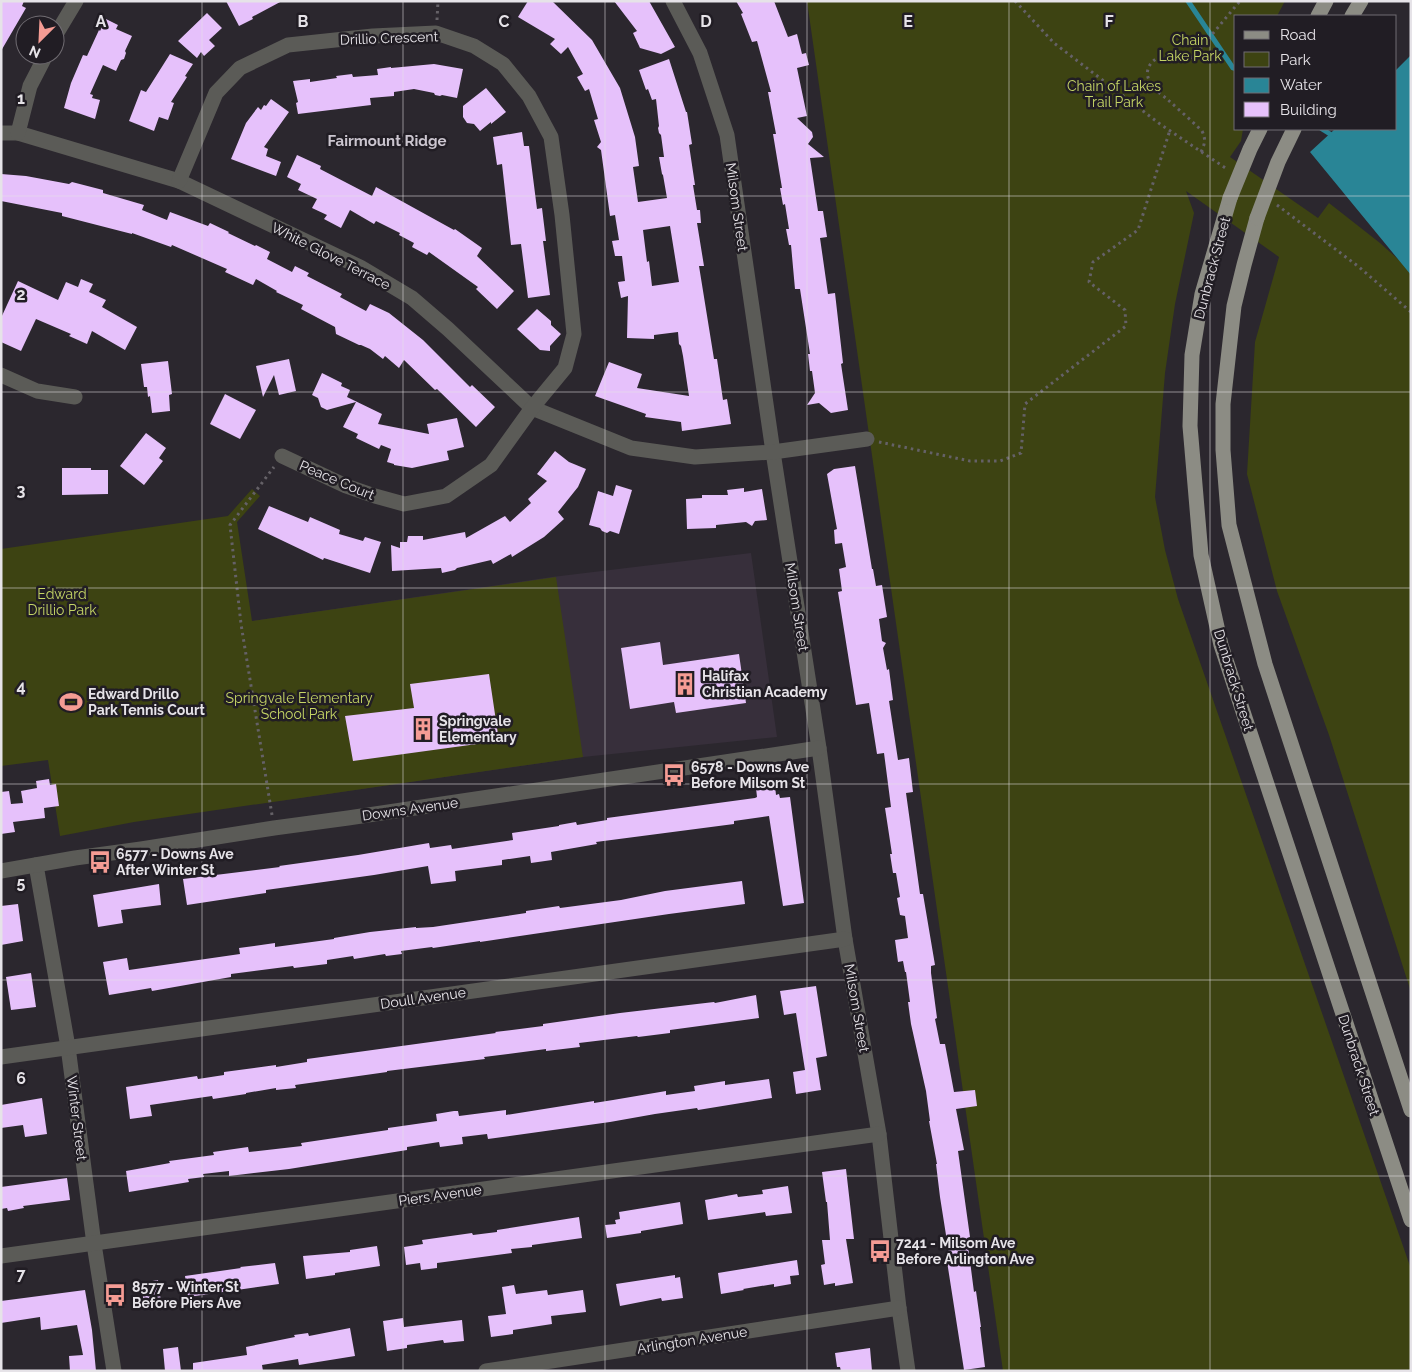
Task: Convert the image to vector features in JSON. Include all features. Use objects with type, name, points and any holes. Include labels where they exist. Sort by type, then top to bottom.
[{"type":"main road","points":[[1319,15],[1326,1]]},
{"type":"main road","points":[[1353,15],[1360,1]]},
{"type":"main road","name":"Dunbrack Street","points":[[1260,130],[1230,198],[1202,294],[1192,354],[1190,426],[1201,555],[1221,645],[1411,1220]]},
{"type":"main road","points":[[1294,130],[1278,162],[1257,218],[1234,306],[1223,404],[1223,450],[1229,525],[1265,664],[1411,1110]]},
{"type":"street","points":[[65,19],[76,1]]},
{"type":"street","name":"Milsom Street","points":[[673,1],[700,54],[727,135],[819,748],[845,939],[879,1134],[898,1308],[908,1371]]},
{"type":"street","name":"Drillio Crescent","points":[[179,181],[216,93],[240,68],[288,45],[373,36],[436,33],[474,46],[503,64],[529,96],[551,137],[562,215],[574,334],[565,368],[532,408]]},
{"type":"street","points":[[18,133],[30,86],[41,65]]},
{"type":"street","name":"White Glove Terrace","points":[[1,132],[18,133],[179,181],[360,268],[412,298],[532,408],[631,448],[695,457],[774,452],[867,439]]},
{"type":"street","points":[[1,375],[37,391],[75,397]]},
{"type":"street","name":"Peace Court","points":[[282,456],[346,486],[404,504],[446,496],[491,465],[532,408]]},
{"type":"street","name":"Downs Avenue","points":[[1,871],[274,828],[819,748]]},
{"type":"street","name":"Winter Street","points":[[36,865],[68,1047],[94,1244],[114,1371]]},
{"type":"street","name":"Doull Avenue","points":[[1,1057],[845,939]]},
{"type":"street","name":"Piers Avenue","points":[[1,1256],[879,1134]]},
{"type":"street","name":"Arlington Avenue","points":[[486,1371],[898,1308]]},
{"type":"path","points":[[1016,1],[1054,43],[1170,130],[1234,175]]},
{"type":"path","points":[[1201,152],[1205,144],[1202,131],[1154,87],[1147,76],[1149,65],[1152,61],[1163,56],[1184,60],[1189,59],[1240,1]]},
{"type":"path","points":[[867,439],[970,462],[1000,461],[1021,453],[1025,404],[1126,326],[1125,310],[1088,282],[1093,262],[1138,230],[1170,130]]},
{"type":"path","points":[[1275,204],[1359,267],[1411,312]]},
{"type":"path","points":[[274,828],[241,624],[230,525],[282,456]]},
{"type":"shaded area","name":"Springvale Elementary School Park","points":[[751,553],[777,737],[583,757],[279,801],[252,621],[552,577]]},
{"type":"green space","points":[[807,1],[1285,1],[1278,15],[1234,15],[1234,130],[1243,130],[1241,141],[1230,157],[1318,218],[1329,203],[1380,243],[1411,271],[1411,992],[1329,735],[1277,591],[1247,474],[1255,342],[1279,257],[1186,191],[1194,213],[1175,304],[1165,373],[1155,497],[1165,550],[1178,599],[1411,1269],[1411,1371],[1003,1371]]},
{"type":"green space","name":"Springvale Elementary School Park","points":[[252,489],[260,496],[237,522],[252,621],[556,577],[583,757],[134,822],[60,836],[48,760],[1,766],[1,549],[228,516]]},
{"type":"water","points":[[1411,55],[1411,275],[1310,152],[1334,130],[1397,130],[1397,69]]},
{"type":"building","points":[[1,1],[24,1],[22,6],[26,8],[22,15],[15,15],[15,27],[1,51]]},
{"type":"building","points":[[226,1],[282,1],[239,26]]},
{"type":"building","points":[[528,1],[552,1],[592,40],[620,88],[635,137],[639,166],[633,167],[638,202],[667,198],[659,157],[664,157],[661,135],[658,128],[656,99],[652,100],[648,89],[646,90],[639,70],[669,59],[687,112],[692,144],[689,145],[695,185],[693,185],[697,210],[700,210],[701,223],[697,223],[704,266],[699,266],[714,359],[717,359],[723,400],[727,399],[731,424],[682,431],[681,422],[645,417],[646,414],[595,396],[609,362],[642,374],[637,388],[689,396],[681,346],[679,344],[678,332],[654,335],[654,339],[627,338],[628,296],[621,298],[618,282],[625,281],[622,256],[615,256],[612,241],[619,240],[615,215],[610,216],[601,150],[597,147],[601,142],[594,120],[598,119],[589,89],[585,91],[577,77],[583,74],[568,47],[561,54],[550,44],[555,39],[518,17]],"holes":[[[670,226],[679,282],[652,286],[643,230]]]},
{"type":"building","points":[[614,1],[649,1],[675,47],[661,54],[640,48],[633,33],[637,31]]},
{"type":"building","points":[[736,1],[774,1],[788,37],[797,34],[802,54],[806,53],[809,65],[797,68],[807,116],[797,118],[812,132],[813,137],[808,144],[824,157],[810,158],[818,211],[823,211],[827,237],[820,238],[828,294],[835,293],[843,363],[841,364],[848,410],[831,413],[819,403],[807,405],[815,393],[812,371],[810,371],[808,354],[810,354],[800,289],[795,289],[791,245],[789,245],[786,229],[789,229],[780,188],[782,188],[773,134],[776,134],[768,92],[771,92],[757,41],[752,42],[741,14],[743,13]]},
{"type":"building","points":[[207,13],[222,28],[209,40],[215,46],[204,56],[201,52],[197,58],[178,41]]},
{"type":"building","points":[[106,19],[118,25],[116,29],[132,36],[125,51],[124,59],[121,60],[116,71],[103,65],[90,94],[93,95],[92,98],[100,100],[95,119],[64,108],[71,83],[83,55],[87,56]]},
{"type":"building","points":[[170,54],[193,64],[171,102],[174,103],[168,120],[159,117],[154,131],[129,121],[141,90],[146,92]]},
{"type":"building","points":[[434,64],[463,69],[457,98],[435,95],[434,93],[414,89],[394,92],[394,96],[370,98],[371,105],[298,114],[296,103],[298,102],[293,81],[310,79],[310,82],[352,74],[353,77],[378,75],[377,69]]},
{"type":"building","points":[[486,88],[506,112],[480,131],[474,124],[467,123],[463,117],[463,106]]},
{"type":"building","points":[[271,99],[289,112],[264,147],[268,149],[266,156],[281,162],[276,176],[231,159],[246,123],[258,107],[261,110]]},
{"type":"building","points":[[522,132],[524,146],[529,146],[537,209],[542,208],[546,241],[543,241],[550,295],[528,298],[521,244],[511,245],[502,164],[497,165],[493,137]]},
{"type":"building","points":[[297,155],[321,166],[320,169],[372,196],[376,187],[455,229],[482,248],[477,256],[514,291],[497,309],[476,289],[478,287],[429,252],[427,255],[412,247],[414,243],[399,235],[400,233],[376,221],[374,224],[350,210],[341,228],[324,219],[327,215],[312,208],[317,199],[298,190],[301,184],[287,177]]},
{"type":"building","points":[[1,174],[26,176],[69,184],[72,182],[103,190],[103,193],[144,205],[142,210],[167,220],[170,212],[208,226],[210,223],[270,252],[267,259],[292,272],[295,266],[309,273],[307,276],[342,294],[340,297],[366,311],[370,304],[389,313],[423,340],[470,387],[472,385],[495,407],[476,427],[404,360],[399,368],[385,356],[383,359],[370,349],[336,334],[335,327],[301,309],[303,305],[276,292],[256,279],[253,285],[225,272],[227,269],[172,245],[171,247],[132,233],[62,216],[62,213],[1,201]]},
{"type":"building","points":[[81,279],[93,284],[89,292],[106,300],[102,307],[137,327],[125,350],[92,331],[87,344],[69,336],[71,334],[36,319],[21,351],[1,342],[1,318],[18,281],[58,300],[66,282],[78,287]]},
{"type":"building","points":[[537,309],[551,321],[551,325],[561,334],[550,346],[550,351],[540,350],[517,329]]},
{"type":"building","points":[[289,359],[296,391],[279,395],[274,375],[263,397],[256,366]]},
{"type":"building","points":[[168,361],[172,394],[169,395],[170,411],[152,413],[150,396],[148,397],[147,387],[144,387],[141,364]]},
{"type":"building","points":[[322,373],[342,383],[341,386],[350,390],[347,397],[382,414],[378,424],[429,434],[427,424],[457,418],[464,447],[447,451],[449,460],[412,468],[387,462],[391,449],[381,445],[379,449],[356,438],[358,434],[343,427],[356,402],[327,410],[321,407],[318,398],[312,395]]},
{"type":"building","points":[[225,394],[256,410],[240,439],[210,424]]},
{"type":"building","points":[[146,433],[166,448],[159,458],[163,461],[144,485],[120,466]]},
{"type":"building","points":[[555,451],[569,462],[586,469],[578,487],[558,512],[564,519],[544,537],[512,557],[511,554],[493,564],[491,560],[442,573],[441,568],[392,571],[391,545],[400,548],[400,542],[407,542],[408,536],[423,536],[423,540],[465,532],[466,538],[505,516],[510,522],[531,503],[528,499],[547,481],[537,474]]},
{"type":"building","points":[[855,466],[872,569],[876,586],[882,585],[887,617],[879,619],[882,641],[886,643],[883,648],[887,670],[889,669],[893,700],[889,701],[898,760],[909,758],[913,792],[906,793],[920,894],[923,894],[935,965],[931,966],[931,973],[937,1018],[935,1019],[940,1044],[945,1044],[954,1092],[975,1090],[977,1106],[956,1109],[964,1150],[958,1151],[970,1237],[967,1238],[974,1292],[976,1291],[985,1367],[964,1370],[946,1255],[949,1254],[926,1091],[911,1024],[906,972],[903,961],[898,962],[895,940],[908,938],[905,916],[900,915],[897,898],[900,897],[896,873],[893,873],[890,854],[892,854],[885,808],[891,807],[884,753],[877,754],[869,703],[856,705],[838,592],[842,591],[839,569],[846,567],[842,543],[835,544],[834,530],[837,529],[827,474],[834,469]]},
{"type":"building","points":[[62,468],[108,470],[108,494],[62,495]]},
{"type":"building","points":[[616,485],[632,490],[619,534],[610,531],[607,533],[600,528],[589,525],[598,491],[613,496]]},
{"type":"building","points":[[744,488],[744,492],[762,489],[767,520],[755,521],[752,526],[746,522],[716,525],[716,528],[687,529],[686,499],[702,498],[702,495],[728,495],[727,490]]},
{"type":"building","points":[[269,506],[308,522],[310,517],[340,530],[339,534],[363,541],[365,537],[381,542],[370,573],[324,558],[323,560],[258,529]]},
{"type":"building","name":"Halifax Christian Academy","points":[[660,642],[663,665],[739,654],[746,703],[676,713],[674,702],[630,709],[621,648]]},
{"type":"building","name":"Springvale Elementary","points":[[489,674],[499,741],[353,761],[345,716],[414,708],[410,684]]},
{"type":"building","points":[[49,779],[50,785],[56,784],[59,806],[44,808],[45,818],[13,822],[15,832],[1,834],[1,792],[9,791],[11,804],[23,803],[21,791],[37,788],[36,781]]},
{"type":"building","points":[[775,786],[776,795],[779,794],[780,798],[790,797],[804,903],[783,906],[769,816],[734,821],[734,824],[596,842],[597,844],[551,852],[552,860],[531,863],[530,856],[502,860],[502,865],[455,871],[456,881],[431,884],[428,866],[266,890],[266,893],[187,905],[183,879],[280,867],[429,843],[430,848],[451,845],[452,849],[513,840],[512,833],[576,822],[577,825],[607,820],[607,818],[755,798],[757,797],[756,788]]},
{"type":"building","points":[[742,881],[745,904],[480,942],[401,951],[402,954],[386,956],[385,954],[354,959],[353,956],[327,960],[327,964],[294,968],[293,966],[231,974],[231,977],[152,991],[151,988],[109,995],[103,962],[127,958],[129,970],[240,954],[239,948],[275,943],[275,947],[370,932],[433,927],[559,906],[560,908],[621,900],[665,891]]},
{"type":"building","points":[[159,884],[161,905],[121,910],[123,923],[98,927],[93,895]]},
{"type":"building","points":[[18,904],[23,941],[1,945],[1,906]]},
{"type":"building","points":[[31,973],[36,1007],[11,1010],[6,977]]},
{"type":"building","points":[[816,986],[827,1056],[816,1058],[821,1090],[796,1094],[793,1072],[805,1070],[796,1013],[784,1015],[780,991]]},
{"type":"building","points":[[756,995],[759,1018],[670,1030],[670,1033],[579,1043],[580,1047],[546,1051],[546,1049],[484,1057],[485,1059],[387,1071],[295,1085],[296,1088],[276,1090],[276,1088],[213,1099],[212,1096],[150,1105],[152,1116],[130,1119],[126,1087],[197,1076],[198,1079],[224,1075],[224,1072],[307,1062],[307,1059],[496,1033],[620,1013],[715,1003]]},
{"type":"building","points":[[769,1079],[772,1098],[488,1139],[487,1134],[462,1137],[463,1144],[440,1147],[439,1142],[407,1147],[407,1150],[289,1169],[229,1176],[229,1171],[203,1174],[204,1177],[188,1179],[189,1182],[129,1192],[126,1171],[170,1163],[169,1161],[214,1155],[213,1152],[248,1147],[249,1152],[302,1146],[301,1143],[437,1121],[436,1114],[454,1111],[458,1111],[459,1116],[506,1110],[506,1115],[666,1091],[666,1095],[695,1091],[694,1086],[725,1081],[725,1085]]},
{"type":"building","points":[[42,1098],[47,1134],[25,1137],[23,1125],[1,1128],[1,1105]]},
{"type":"building","points":[[846,1169],[854,1239],[846,1239],[853,1283],[835,1286],[835,1283],[824,1285],[821,1265],[825,1264],[822,1240],[830,1240],[822,1172]]},
{"type":"building","points":[[67,1178],[70,1200],[23,1206],[24,1208],[8,1211],[7,1208],[1,1209],[1,1187]]},
{"type":"building","points":[[788,1186],[792,1213],[766,1216],[765,1212],[708,1220],[705,1200],[737,1194],[738,1197],[763,1194],[762,1190]]},
{"type":"building","points":[[680,1202],[683,1224],[607,1238],[605,1225],[616,1224],[615,1220],[620,1219],[619,1212]]},
{"type":"building","points":[[579,1217],[582,1238],[511,1249],[512,1253],[437,1263],[437,1268],[421,1270],[420,1263],[406,1265],[404,1247],[423,1244],[422,1240],[472,1233],[473,1235],[497,1232],[497,1230]]},
{"type":"building","points":[[377,1246],[380,1266],[306,1279],[303,1256],[350,1252],[350,1250]]},
{"type":"building","points":[[797,1260],[799,1275],[790,1276],[791,1284],[774,1287],[774,1284],[721,1294],[718,1273]]},
{"type":"building","points":[[275,1263],[279,1284],[188,1297],[185,1276]]},
{"type":"building","points":[[675,1275],[675,1278],[680,1277],[683,1298],[662,1301],[661,1298],[620,1306],[616,1284]]},
{"type":"building","points":[[158,1280],[161,1302],[144,1304],[141,1283]]},
{"type":"building","points":[[514,1285],[516,1294],[547,1290],[548,1295],[583,1290],[586,1312],[551,1316],[552,1324],[513,1330],[513,1334],[491,1337],[488,1316],[506,1314],[502,1287]]},
{"type":"building","points":[[85,1290],[92,1330],[96,1371],[70,1371],[69,1356],[83,1355],[77,1325],[41,1330],[40,1317],[1,1323],[1,1301]]},
{"type":"building","points":[[403,1318],[404,1327],[462,1320],[464,1341],[444,1343],[443,1340],[407,1345],[407,1348],[387,1351],[383,1321]]},
{"type":"building","points":[[350,1328],[355,1356],[299,1365],[298,1359],[262,1365],[263,1371],[193,1371],[193,1363],[247,1355],[246,1347],[295,1337],[294,1335],[308,1333],[309,1336]]},
{"type":"building","points":[[178,1347],[181,1371],[165,1371],[163,1349]]},
{"type":"building","points":[[870,1348],[872,1371],[841,1371],[840,1367],[837,1367],[835,1353]]},
{"type":"waterway","points":[[1188,1],[1234,68]]},
{"type":"waterway","points":[[1324,130],[1330,134]]},
{"type":"place","name":"Halifax Christian Academy","points":[[685,684]]},
{"type":"place","name":"Edward Drillo Park Tennis Court","points":[[71,702]]},
{"type":"place","name":"Springvale Elementary","points":[[423,729]]},
{"type":"place","name":"6578 - Downs Ave Before Milsom St","points":[[674,775]]},
{"type":"place","name":"6577 - Downs Ave After Winter St","points":[[100,862]]},
{"type":"place","name":"7241 - Milsom Ave Before Arlington Ave","points":[[880,1251]]},
{"type":"place","name":"8577 - Winter St Before Piers Ave","points":[[115,1295]]},
{"type":"district","name":"Fairmount Ridge","points":[[387,141]]},
{"type":"park label","name":"Chain Lake Park","points":[[1190,48]]},
{"type":"park label","name":"Chain of Lakes Trail Park","points":[[1114,94]]},
{"type":"park label","name":"Edward Drillio Park","points":[[62,602]]}]
